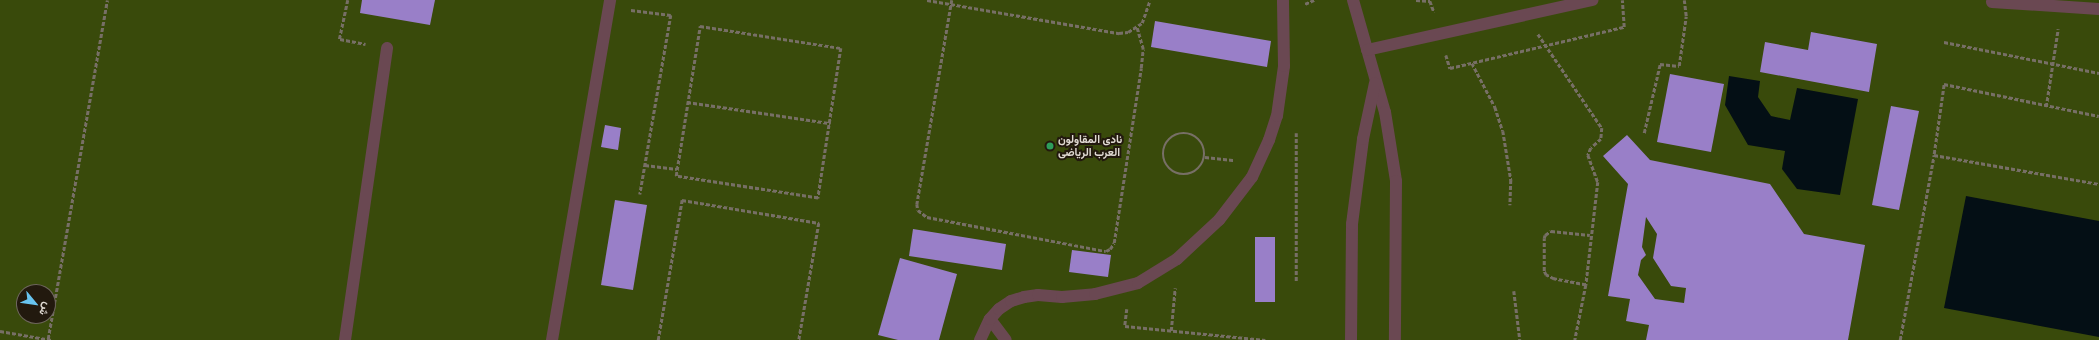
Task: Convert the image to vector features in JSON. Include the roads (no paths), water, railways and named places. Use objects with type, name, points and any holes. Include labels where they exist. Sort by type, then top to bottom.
[{"type":"lane","points":[[980,340],[990,319],[999,309],[1011,301],[1038,295],[1062,297],[1095,294],[1138,283],[1177,259],[1219,220],[1237,199],[1259,163],[1277,116],[1284,66],[1283,0]]},
{"type":"lane","points":[[1353,0],[1376,79],[1392,146],[1396,180],[1395,340]]},
{"type":"lane","points":[[1367,50],[1524,14],[1593,0]]},
{"type":"lane","points":[[1992,2],[2099,9]]},
{"type":"lane","points":[[552,340],[609,4]]},
{"type":"lane","points":[[345,340],[387,48]]},
{"type":"lane","points":[[1351,340],[1352,224],[1363,139],[1376,79]]},
{"type":"lane","points":[[990,319],[1006,340]]},
{"type":"place","name":"نادى المقاولون العرب الرياضى","points":[[1050,146]]}]
